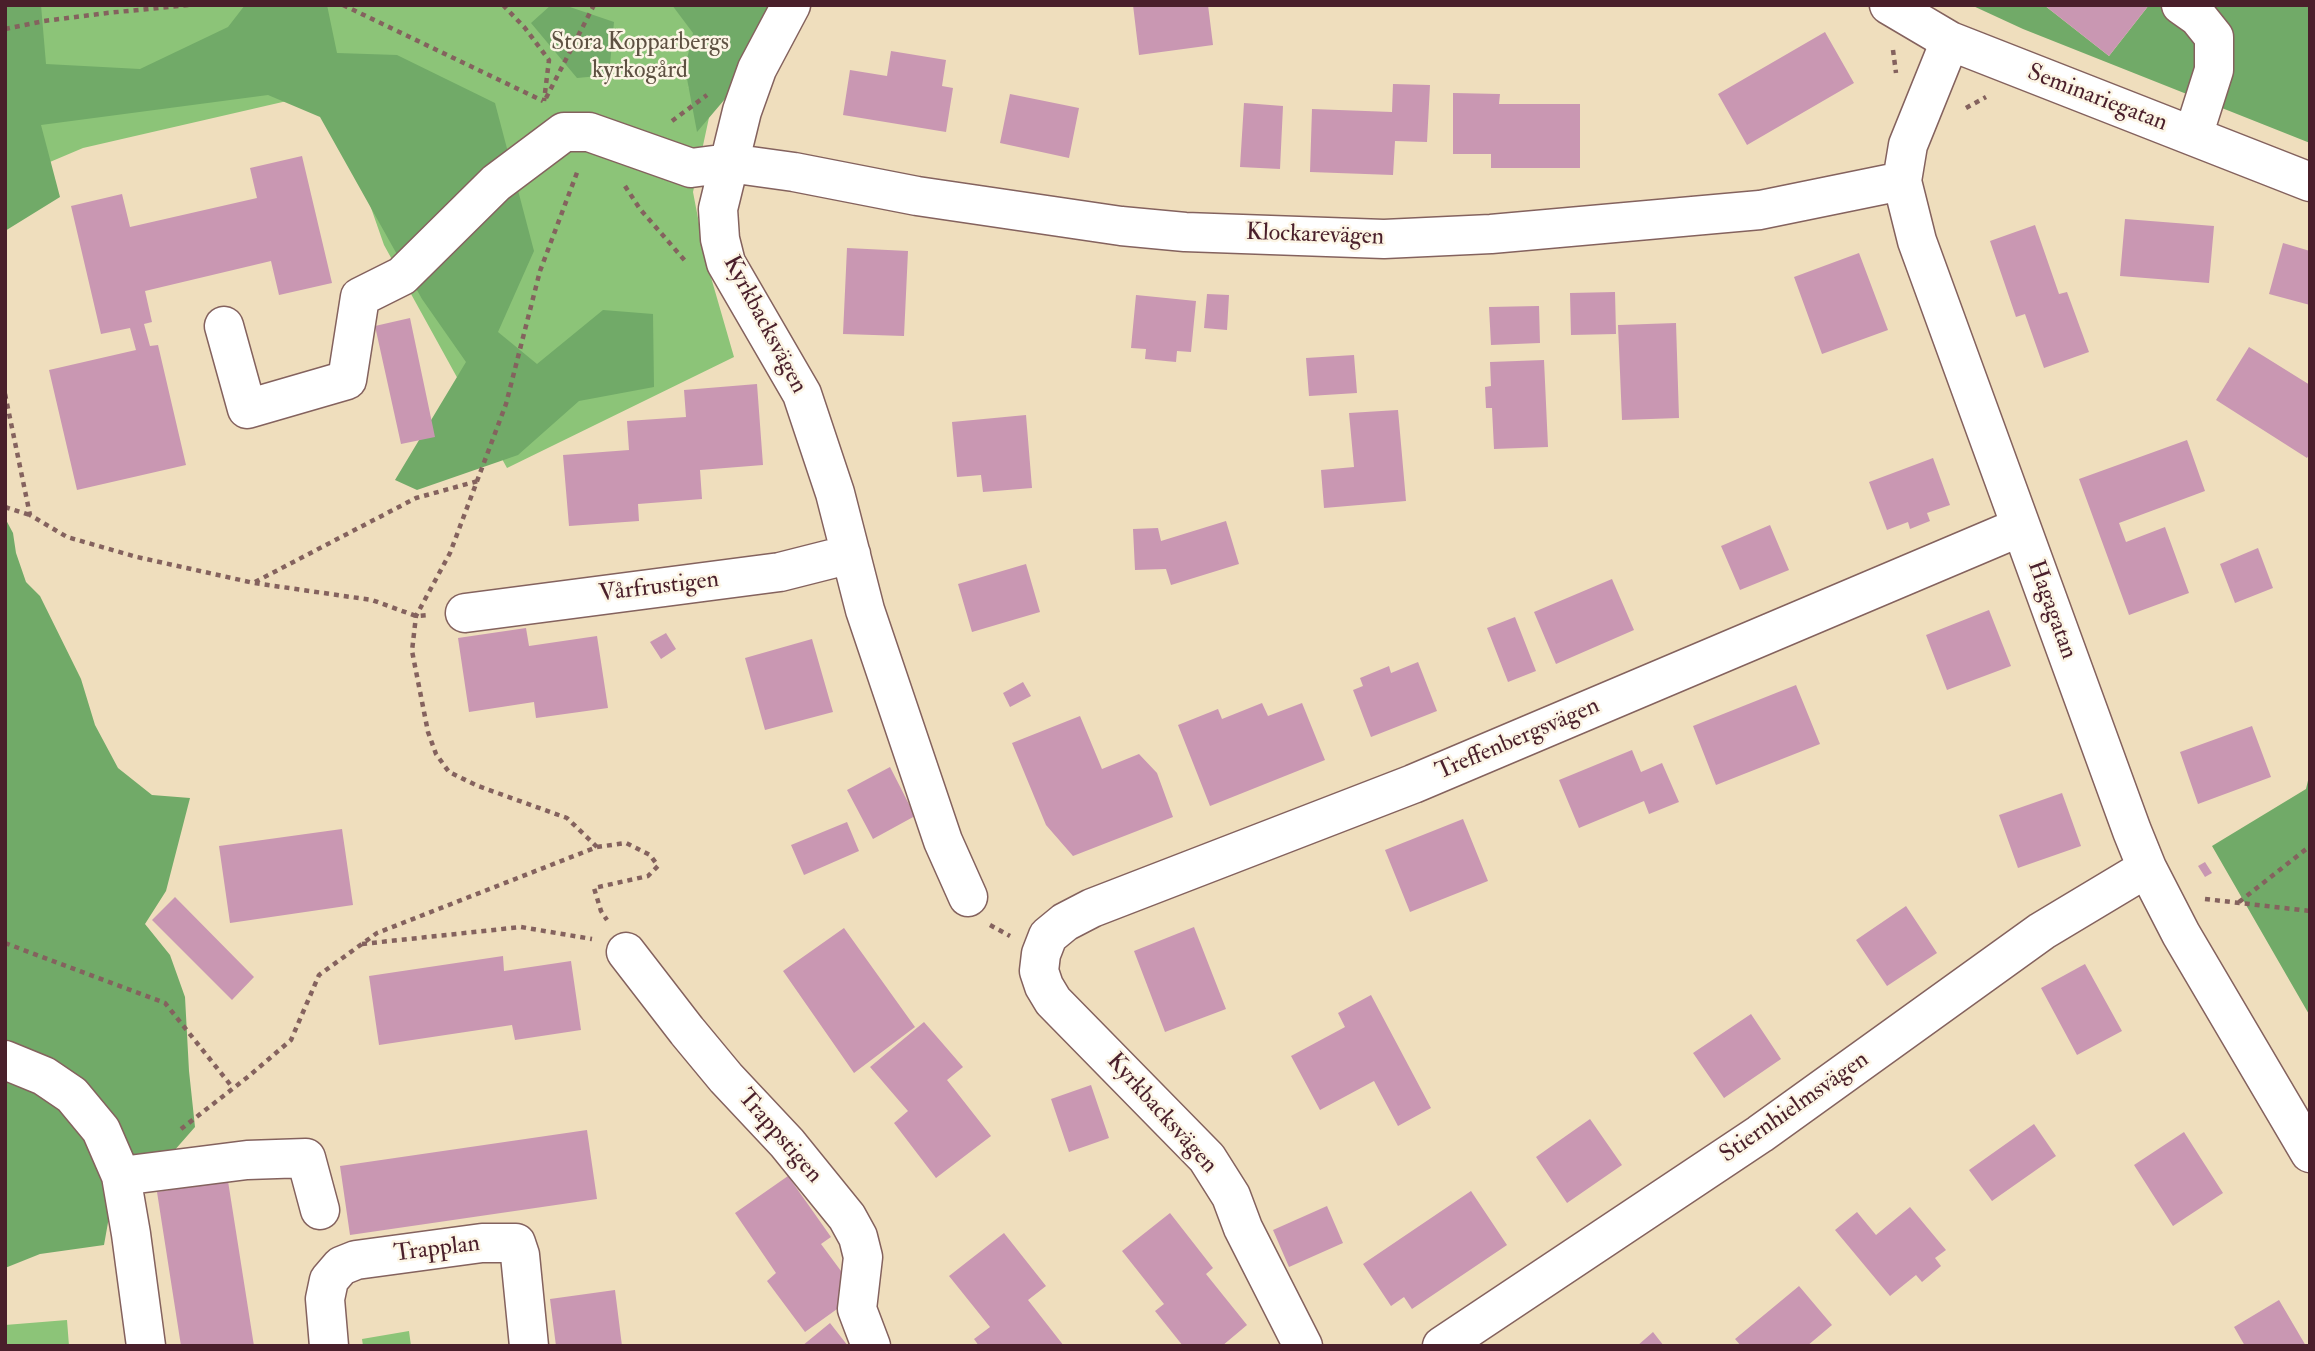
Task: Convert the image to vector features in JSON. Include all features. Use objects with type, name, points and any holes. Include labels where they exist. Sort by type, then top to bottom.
[{"type":"street","name":"Kyrkbacksvägen","points":[[790,5],[757,69],[741,111],[718,209],[720,239],[726,262],[802,394],[835,493],[865,610],[939,828],[968,897]]},
{"type":"street","name":"Seminariegatan","points":[[1889,5],[1950,41],[2310,181]]},
{"type":"street","points":[[2180,5],[2198,17],[2214,37],[2214,70],[2193,136]]},
{"type":"street","name":"Hagagatan","points":[[1950,41],[1908,145],[1902,181],[1917,241],[2147,868],[2181,934],[2310,1153]]},
{"type":"street","points":[[224,326],[247,409],[348,380],[360,297],[402,276],[496,183],[564,132],[589,132],[691,168],[729,163]]},
{"type":"street","name":"Klockarevägen","points":[[729,163],[794,172],[917,196],[1121,226],[1185,232],[1384,239],[1491,234],[1760,209],[1902,181]]},
{"type":"street","name":"Treffenbergsvägen","points":[[1040,962],[1048,936],[1065,922],[1092,908],[1426,779],[2020,527]]},
{"type":"street","name":"Vårfrustigen","points":[[465,613],[780,572],[851,554]]},
{"type":"street","name":"Stiernhielmsvägen","points":[[1442,1346],[1760,1134],[2042,931],[2147,868]]},
{"type":"street","name":"Trappstigen","points":[[626,952],[702,1050],[787,1143],[847,1217],[858,1237],[863,1256],[858,1309],[871,1346]]},
{"type":"street","name":"Kyrkbacksvägen","points":[[1040,962],[1044,986],[1053,1001],[1207,1158],[1230,1196],[1243,1228],[1303,1346]]},
{"type":"street","points":[[5,1060],[44,1076],[72,1095],[101,1130],[121,1175],[146,1346]]},
{"type":"street","points":[[121,1175],[247,1160],[306,1158],[320,1210]]},
{"type":"street","name":"Trapplan","points":[[329,1346],[325,1299],[329,1280],[341,1266],[356,1260],[457,1247],[516,1243],[520,1255],[529,1346]]},
{"type":"path","points":[[5,29],[107,12],[189,5]]},
{"type":"path","points":[[343,5],[565,112],[589,132],[640,209],[685,262],[740,285]]},
{"type":"path","points":[[503,5],[549,60],[544,102]]},
{"type":"path","points":[[544,102],[594,5]]},
{"type":"path","points":[[636,149],[719,86],[757,69]]},
{"type":"path","points":[[5,394],[30,515]]},
{"type":"path","points":[[254,583],[416,498],[478,481]]},
{"type":"path","points":[[5,507],[30,515],[66,537],[137,557],[254,583],[372,600],[416,616],[465,613]]},
{"type":"path","points":[[597,846],[626,843],[650,855],[658,866],[648,876],[594,888],[601,911],[626,952]]},
{"type":"path","points":[[2238,902],[2310,846]]},
{"type":"path","points":[[968,897],[985,923],[1040,962]]},
{"type":"path","points":[[2194,898],[2310,911]]},
{"type":"path","points":[[361,945],[521,927],[585,936],[626,952]]},
{"type":"path","points":[[172,1136],[291,1040],[319,975],[377,933]]},
{"type":"path","points":[[5,943],[165,1003],[233,1088]]},
{"type":"green space","name":"Stora Kopparbergs kyrkogård","points":[[5,5],[757,5],[727,59],[687,88],[692,85],[713,99],[693,192],[706,260],[734,357],[507,468],[384,245],[348,142],[326,92],[83,148],[5,181]]},
{"type":"green space","points":[[5,5],[41,5],[46,64],[140,69],[228,27],[245,5],[327,5],[337,53],[397,55],[495,103],[534,251],[498,332],[537,364],[603,310],[653,314],[654,387],[579,401],[518,455],[417,490],[395,480],[466,362],[422,299],[320,117],[268,95],[41,125],[60,197],[5,231]]},
{"type":"green space","points":[[551,5],[564,5],[614,22],[609,75],[577,78],[531,23]]},
{"type":"green space","points":[[672,5],[774,5],[725,99],[697,132],[685,68],[693,33]]},
{"type":"green space","points":[[1971,5],[2044,5],[2109,56],[2149,5],[2310,5],[2310,143],[2023,29]]},
{"type":"green space","points":[[5,518],[13,533],[16,553],[26,582],[40,596],[81,679],[95,725],[118,768],[152,795],[190,798],[166,891],[145,924],[170,955],[185,997],[195,1127],[166,1160],[112,1200],[104,1245],[40,1254],[5,1268]]},
{"type":"green space","points":[[2310,772],[2310,1016],[2212,846],[2306,789]]},
{"type":"green space","points":[[67,1320],[69,1346],[5,1346],[5,1325]]},
{"type":"green space","points":[[409,1331],[411,1346],[363,1346],[362,1339]]},
{"type":"building","points":[[1133,5],[1208,5],[1213,45],[1139,55]]},
{"type":"building","points":[[2044,5],[2149,5],[2109,56]]},
{"type":"building","points":[[1825,32],[1854,83],[1747,145],[1718,94]]},
{"type":"building","points":[[891,51],[946,60],[942,86],[953,88],[946,132],[843,115],[850,70],[887,76]]},
{"type":"building","points":[[1393,84],[1430,85],[1427,142],[1395,141],[1393,175],[1310,172],[1312,109],[1392,112]]},
{"type":"building","points":[[1453,93],[1500,94],[1499,104],[1580,104],[1580,168],[1491,168],[1491,154],[1453,154]]},
{"type":"building","points":[[1010,94],[1079,108],[1069,158],[1000,143]]},
{"type":"building","points":[[1244,103],[1283,106],[1280,169],[1240,167]]},
{"type":"building","points":[[302,156],[332,283],[279,295],[271,261],[145,291],[152,322],[144,324],[150,346],[158,345],[186,465],[77,490],[49,370],[136,350],[130,328],[101,334],[71,206],[122,194],[130,227],[257,198],[250,168]]},
{"type":"building","points":[[2125,219],[2214,226],[2209,283],[2120,276]]},
{"type":"building","points":[[2035,225],[2059,294],[2067,292],[2089,352],[2044,368],[2025,314],[2016,317],[1990,241]]},
{"type":"building","points":[[2283,243],[2310,251],[2310,305],[2269,294]]},
{"type":"building","points":[[847,248],[908,251],[904,336],[843,334]]},
{"type":"building","points":[[1859,253],[1888,330],[1822,354],[1794,277]]},
{"type":"building","points":[[1615,292],[1616,334],[1571,335],[1570,293]]},
{"type":"building","points":[[1207,294],[1229,295],[1227,330],[1204,328]]},
{"type":"building","points":[[1136,295],[1196,301],[1191,352],[1177,351],[1176,362],[1145,359],[1146,349],[1131,348]]},
{"type":"building","points":[[1539,306],[1540,343],[1491,345],[1489,307]]},
{"type":"building","points":[[410,318],[435,437],[401,444],[375,326]]},
{"type":"building","points":[[1676,323],[1679,418],[1622,420],[1618,325]]},
{"type":"building","points":[[2249,347],[2310,385],[2310,453],[2307,458],[2216,400]]},
{"type":"building","points":[[1354,355],[1357,393],[1309,396],[1306,358]]},
{"type":"building","points":[[1544,360],[1548,447],[1494,449],[1492,408],[1486,408],[1485,387],[1491,386],[1490,362]]},
{"type":"building","points":[[757,384],[763,465],[700,470],[702,499],[638,504],[639,521],[569,526],[563,455],[629,450],[627,421],[686,417],[684,390]]},
{"type":"building","points":[[1398,410],[1406,501],[1324,508],[1321,470],[1354,467],[1349,413]]},
{"type":"building","points":[[1026,415],[1032,488],[983,492],[981,475],[957,477],[952,422]]},
{"type":"building","points":[[2187,440],[2205,491],[2119,523],[2126,542],[2165,527],[2189,593],[2129,615],[2079,479]]},
{"type":"building","points":[[1933,458],[1950,505],[1927,513],[1930,521],[1910,529],[1908,522],[1887,530],[1869,482]]},
{"type":"building","points":[[1226,521],[1239,564],[1171,585],[1166,569],[1135,570],[1133,529],[1158,528],[1161,541]]},
{"type":"building","points":[[1770,525],[1789,570],[1740,590],[1721,546]]},
{"type":"building","points":[[2258,548],[2273,588],[2235,603],[2220,564]]},
{"type":"building","points":[[1026,564],[1040,612],[972,632],[958,584]]},
{"type":"building","points":[[1612,579],[1634,630],[1556,664],[1534,612]]},
{"type":"building","points":[[1989,610],[2011,666],[1947,690],[1926,635]]},
{"type":"building","points":[[1515,617],[1536,671],[1508,682],[1487,628]]},
{"type":"building","points":[[526,628],[529,646],[597,636],[608,708],[536,718],[534,702],[469,712],[458,638]]},
{"type":"building","points":[[666,633],[676,649],[661,659],[650,642]]},
{"type":"building","points":[[812,639],[833,712],[765,730],[745,658]]},
{"type":"building","points":[[1418,662],[1437,711],[1371,737],[1353,690],[1363,686],[1360,678],[1389,666],[1391,673]]},
{"type":"building","points":[[1023,682],[1031,696],[1010,707],[1003,693]]},
{"type":"building","points":[[1796,685],[1820,744],[1716,785],[1693,726]]},
{"type":"building","points":[[1262,703],[1268,716],[1302,703],[1325,760],[1210,806],[1178,725],[1218,709],[1222,719]]},
{"type":"building","points":[[1080,716],[1102,769],[1139,754],[1157,773],[1173,817],[1073,856],[1046,825],[1012,743]]},
{"type":"building","points":[[2252,726],[2271,777],[2198,804],[2180,752]]},
{"type":"building","points":[[1632,750],[1641,772],[1662,763],[1679,802],[1649,814],[1644,801],[1579,828],[1559,780]]},
{"type":"building","points":[[890,767],[915,816],[873,839],[847,790]]},
{"type":"building","points":[[2062,793],[2081,846],[2018,868],[1999,815]]},
{"type":"building","points":[[1463,819],[1488,881],[1410,912],[1385,850]]},
{"type":"building","points":[[847,822],[859,851],[804,875],[791,845]]},
{"type":"building","points":[[342,829],[353,905],[230,923],[219,846]]},
{"type":"building","points":[[2205,862],[2212,873],[2205,877],[2198,866]]},
{"type":"building","points":[[175,897],[254,977],[232,1000],[152,920]]},
{"type":"building","points":[[1906,906],[1937,953],[1887,986],[1856,940]]},
{"type":"building","points":[[1194,927],[1226,1009],[1165,1032],[1134,951]]},
{"type":"building","points":[[844,928],[915,1027],[854,1073],[783,971]]},
{"type":"building","points":[[503,956],[504,971],[571,961],[581,1030],[515,1040],[512,1025],[379,1045],[369,976]]},
{"type":"building","points":[[2085,964],[2122,1031],[2077,1055],[2041,988]]},
{"type":"building","points":[[1371,995],[1431,1108],[1398,1126],[1374,1081],[1320,1110],[1291,1056],[1345,1027],[1338,1013]]},
{"type":"building","points":[[1751,1014],[1781,1059],[1724,1098],[1693,1053]]},
{"type":"building","points":[[924,1022],[963,1067],[947,1080],[991,1136],[936,1178],[894,1123],[908,1111],[870,1067]]},
{"type":"building","points":[[1091,1085],[1109,1138],[1069,1152],[1051,1099]]},
{"type":"building","points":[[1590,1119],[1622,1165],[1567,1203],[1536,1157]]},
{"type":"building","points":[[2034,1124],[2056,1156],[1992,1201],[1969,1170]]},
{"type":"building","points":[[587,1130],[597,1199],[350,1235],[340,1166]]},
{"type":"building","points":[[2184,1132],[2223,1193],[2173,1226],[2134,1165]]},
{"type":"building","points":[[788,1176],[831,1237],[821,1244],[858,1294],[805,1332],[767,1281],[776,1273],[735,1213]]},
{"type":"building","points":[[228,1181],[254,1346],[181,1346],[157,1192]]},
{"type":"building","points":[[1471,1191],[1507,1245],[1412,1309],[1404,1297],[1391,1306],[1363,1264]]},
{"type":"building","points":[[1327,1206],[1343,1243],[1289,1267],[1273,1230]]},
{"type":"building","points":[[1910,1207],[1946,1250],[1935,1258],[1941,1266],[1922,1282],[1916,1275],[1890,1296],[1835,1230],[1857,1212],[1876,1235]]},
{"type":"building","points":[[1170,1213],[1213,1268],[1206,1274],[1247,1325],[1222,1346],[1183,1346],[1155,1311],[1164,1304],[1122,1251]]},
{"type":"building","points":[[1004,1233],[1046,1286],[1028,1300],[1064,1346],[979,1346],[974,1339],[990,1327],[949,1276]]},
{"type":"building","points":[[1799,1286],[1832,1325],[1807,1346],[1741,1346],[1735,1339]]},
{"type":"building","points":[[615,1290],[622,1346],[556,1346],[550,1299]]},
{"type":"building","points":[[2279,1300],[2306,1346],[2245,1346],[2234,1327]]},
{"type":"building","points":[[830,1323],[848,1346],[802,1346]]},
{"type":"building","points":[[1653,1332],[1664,1346],[1637,1346]]}]
